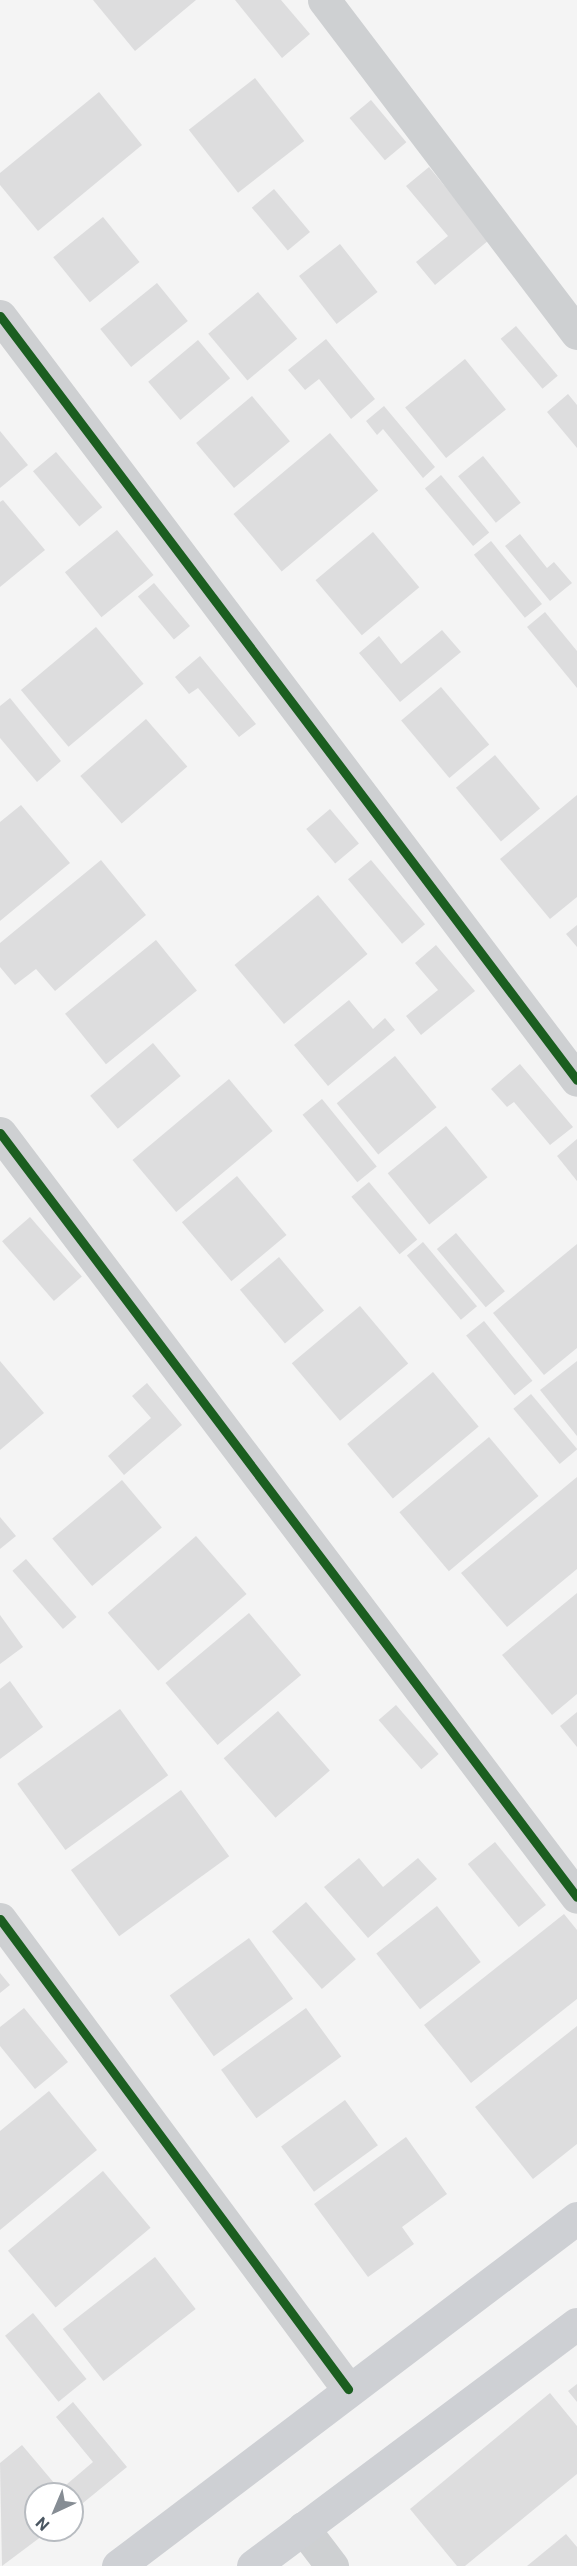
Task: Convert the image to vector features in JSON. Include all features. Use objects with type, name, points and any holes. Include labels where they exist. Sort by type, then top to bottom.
[{"type":"street","points":[[324,0],[577,333]]},
{"type":"street","points":[[0,316],[577,1080]]},
{"type":"street","points":[[0,1133],[577,1897]]},
{"type":"street","points":[[0,1919],[348,2389]]},
{"type":"street","points":[[118,2566],[348,2389],[577,2218]]},
{"type":"street","points":[[253,2566],[577,2324]]},
{"type":"street","points":[[303,2529],[332,2566]]},
{"type":"building","points":[[93,0],[196,0],[135,51]]},
{"type":"building","points":[[235,0],[281,0],[310,34],[282,58]]},
{"type":"building","points":[[255,78],[304,141],[238,193],[189,130]]},
{"type":"building","points":[[99,92],[142,145],[38,231],[0,185],[0,173]]},
{"type":"building","points":[[371,100],[406,142],[385,160],[350,118]]},
{"type":"building","points":[[429,167],[489,240],[435,285],[416,262],[448,236],[406,186]]},
{"type":"building","points":[[274,189],[310,232],[288,251],[252,208]]},
{"type":"building","points":[[103,217],[140,262],[90,302],[53,257]]},
{"type":"building","points":[[340,244],[378,292],[337,324],[299,276]]},
{"type":"building","points":[[157,283],[188,321],[131,367],[100,329]]},
{"type":"building","points":[[258,292],[297,339],[247,381],[208,334]]},
{"type":"building","points":[[516,326],[558,376],[542,389],[501,339]]},
{"type":"building","points":[[326,339],[375,399],[351,419],[319,379],[305,390],[288,370]]},
{"type":"building","points":[[198,340],[230,378],[180,420],[148,382]]},
{"type":"building","points":[[465,359],[506,410],[446,458],[405,407]]},
{"type":"building","points":[[568,394],[577,405],[577,448],[547,412]]},
{"type":"building","points":[[252,396],[290,441],[234,488],[196,443]]},
{"type":"building","points":[[384,406],[435,467],[423,478],[383,429],[377,435],[366,421]]},
{"type":"building","points":[[0,431],[28,465],[0,488]]},
{"type":"building","points":[[330,433],[378,490],[282,571],[233,514]]},
{"type":"building","points":[[56,452],[102,507],[79,526],[33,471]]},
{"type":"building","points":[[483,456],[521,503],[496,523],[458,476]]},
{"type":"building","points":[[441,475],[489,532],[473,546],[425,488]]},
{"type":"building","points":[[3,500],[45,550],[0,587],[0,502]]},
{"type":"building","points":[[117,530],[154,575],[101,617],[65,572]]},
{"type":"building","points":[[373,532],[419,587],[362,635],[316,580]]},
{"type":"building","points":[[520,534],[547,568],[554,562],[572,583],[550,601],[505,546]]},
{"type":"building","points":[[491,541],[542,604],[525,618],[474,555]]},
{"type":"building","points":[[154,583],[190,626],[174,639],[138,596]]},
{"type":"building","points":[[545,612],[577,651],[577,688],[527,627]]},
{"type":"building","points":[[96,627],[144,684],[68,747],[21,690]]},
{"type":"building","points":[[442,630],[461,652],[400,702],[359,653],[379,636],[401,664]]},
{"type":"building","points":[[200,656],[256,724],[239,737],[198,688],[189,694],[175,677]]},
{"type":"building","points":[[441,687],[489,744],[449,778],[401,720]]},
{"type":"building","points":[[10,698],[61,761],[37,782],[0,738],[0,706]]},
{"type":"building","points":[[146,719],[187,767],[122,824],[80,776]]},
{"type":"building","points":[[495,755],[540,809],[501,841],[456,788]]},
{"type":"building","points":[[577,795],[577,897],[550,919],[500,859]]},
{"type":"building","points":[[21,805],[70,863],[0,921],[0,822]]},
{"type":"building","points":[[330,809],[359,843],[335,863],[306,829]]},
{"type":"building","points":[[101,860],[146,915],[55,991],[36,969],[15,985],[0,967],[0,943]]},
{"type":"building","points":[[371,860],[425,924],[402,944],[348,879]]},
{"type":"building","points":[[318,895],[367,954],[284,1024],[235,965]]},
{"type":"building","points":[[577,925],[577,947],[566,934]]},
{"type":"building","points":[[156,940],[197,991],[106,1064],[65,1014]]},
{"type":"building","points":[[436,945],[475,991],[421,1035],[406,1016],[438,990],[415,963]]},
{"type":"building","points":[[349,1000],[373,1029],[385,1018],[395,1030],[328,1086],[294,1045]]},
{"type":"building","points":[[153,1043],[181,1076],[118,1129],[90,1096]]},
{"type":"building","points":[[395,1056],[437,1107],[378,1154],[337,1103]]},
{"type":"building","points":[[520,1064],[573,1127],[550,1145],[514,1102],[507,1107],[491,1089]]},
{"type":"building","points":[[229,1079],[273,1131],[176,1212],[132,1160]]},
{"type":"building","points":[[322,1099],[377,1167],[357,1182],[303,1115]]},
{"type":"building","points":[[446,1126],[488,1177],[429,1224],[388,1173]]},
{"type":"building","points":[[577,1139],[577,1181],[557,1156]]},
{"type":"building","points":[[237,1176],[286,1235],[231,1281],[182,1222]]},
{"type":"building","points":[[369,1182],[417,1239],[400,1254],[351,1197]]},
{"type":"building","points":[[30,1217],[82,1277],[54,1301],[2,1241]]},
{"type":"building","points":[[456,1233],[505,1291],[486,1307],[437,1249]]},
{"type":"building","points":[[423,1242],[477,1306],[461,1320],[407,1255]]},
{"type":"building","points":[[577,1244],[577,1348],[544,1375],[493,1313]]},
{"type":"building","points":[[279,1257],[324,1311],[285,1343],[240,1290]]},
{"type":"building","points":[[360,1306],[408,1363],[340,1421],[292,1363]]},
{"type":"building","points":[[484,1321],[532,1381],[515,1395],[466,1335]]},
{"type":"building","points":[[0,1361],[44,1413],[0,1450]]},
{"type":"building","points":[[577,1361],[577,1436],[540,1390]]},
{"type":"building","points":[[433,1372],[479,1426],[393,1498],[347,1444]]},
{"type":"building","points":[[147,1383],[182,1425],[124,1475],[108,1456],[151,1418],[132,1396]]},
{"type":"building","points":[[531,1394],[577,1449],[560,1464],[513,1409]]},
{"type":"building","points":[[489,1437],[538,1496],[449,1571],[399,1512]]},
{"type":"building","points":[[577,1477],[577,1569],[507,1627],[461,1573]]},
{"type":"building","points":[[122,1480],[162,1527],[92,1586],[52,1538]]},
{"type":"building","points":[[0,1517],[16,1536],[0,1549]]},
{"type":"building","points":[[196,1536],[247,1594],[158,1671],[108,1613]]},
{"type":"building","points":[[26,1559],[77,1617],[63,1629],[12,1571]]},
{"type":"building","points":[[577,1593],[577,1694],[552,1715],[502,1655]]},
{"type":"building","points":[[249,1613],[301,1675],[218,1745],[166,1683]]},
{"type":"building","points":[[0,1615],[23,1647],[0,1664]]},
{"type":"building","points":[[10,1681],[43,1727],[0,1759],[0,1689]]},
{"type":"building","points":[[396,1705],[439,1754],[421,1769],[379,1720]]},
{"type":"building","points":[[120,1709],[168,1775],[65,1850],[17,1784]]},
{"type":"building","points":[[278,1711],[330,1771],[275,1818],[224,1758]]},
{"type":"building","points":[[577,1712],[577,1747],[560,1726]]},
{"type":"building","points":[[181,1790],[229,1856],[119,1936],[71,1870]]},
{"type":"building","points":[[495,1842],[546,1905],[519,1927],[468,1864]]},
{"type":"building","points":[[359,1858],[383,1887],[418,1858],[437,1879],[368,1938],[324,1887]]},
{"type":"building","points":[[306,1902],[356,1959],[322,1989],[272,1932]]},
{"type":"building","points":[[437,1906],[481,1962],[420,2009],[376,1953]]},
{"type":"building","points":[[564,1914],[577,1930],[577,1999],[471,2083],[424,2025]]},
{"type":"building","points":[[249,1938],[293,1999],[214,2056],[170,1996]]},
{"type":"building","points":[[0,1973],[10,1985],[0,1993]]},
{"type":"building","points":[[24,2008],[68,2062],[35,2089],[0,2046],[0,2027]]},
{"type":"building","points":[[306,2008],[341,2057],[256,2118],[221,2070]]},
{"type":"building","points":[[577,2026],[577,2144],[533,2179],[475,2107]]},
{"type":"building","points":[[49,2091],[97,2150],[0,2230],[0,2131]]},
{"type":"building","points":[[345,2100],[378,2145],[314,2192],[281,2146]]},
{"type":"building","points":[[406,2137],[447,2194],[402,2227],[414,2244],[368,2277],[314,2204]]},
{"type":"building","points":[[103,2171],[151,2228],[56,2307],[8,2251]]},
{"type":"building","points":[[155,2257],[196,2309],[103,2381],[63,2329]]},
{"type":"building","points":[[33,2313],[86,2379],[59,2402],[5,2336]]},
{"type":"building","points":[[577,2384],[577,2402],[568,2391]]},
{"type":"building","points":[[550,2393],[577,2426],[577,2474],[465,2566],[457,2566],[410,2509]]},
{"type":"building","points":[[73,2402],[127,2467],[84,2502],[84,2482],[69,2482],[93,2462],[56,2417]]},
{"type":"building","points":[[22,2445],[53,2482],[24,2482],[24,2542],[34,2542],[2,2566],[0,2463]]},
{"type":"building","points":[[566,2534],[577,2547],[577,2566],[527,2566]]},
{"type":"cycle path","points":[[0,316],[577,1080]]},
{"type":"cycle path","points":[[0,1133],[577,1897]]},
{"type":"cycle path","points":[[0,1919],[348,2389]]}]
